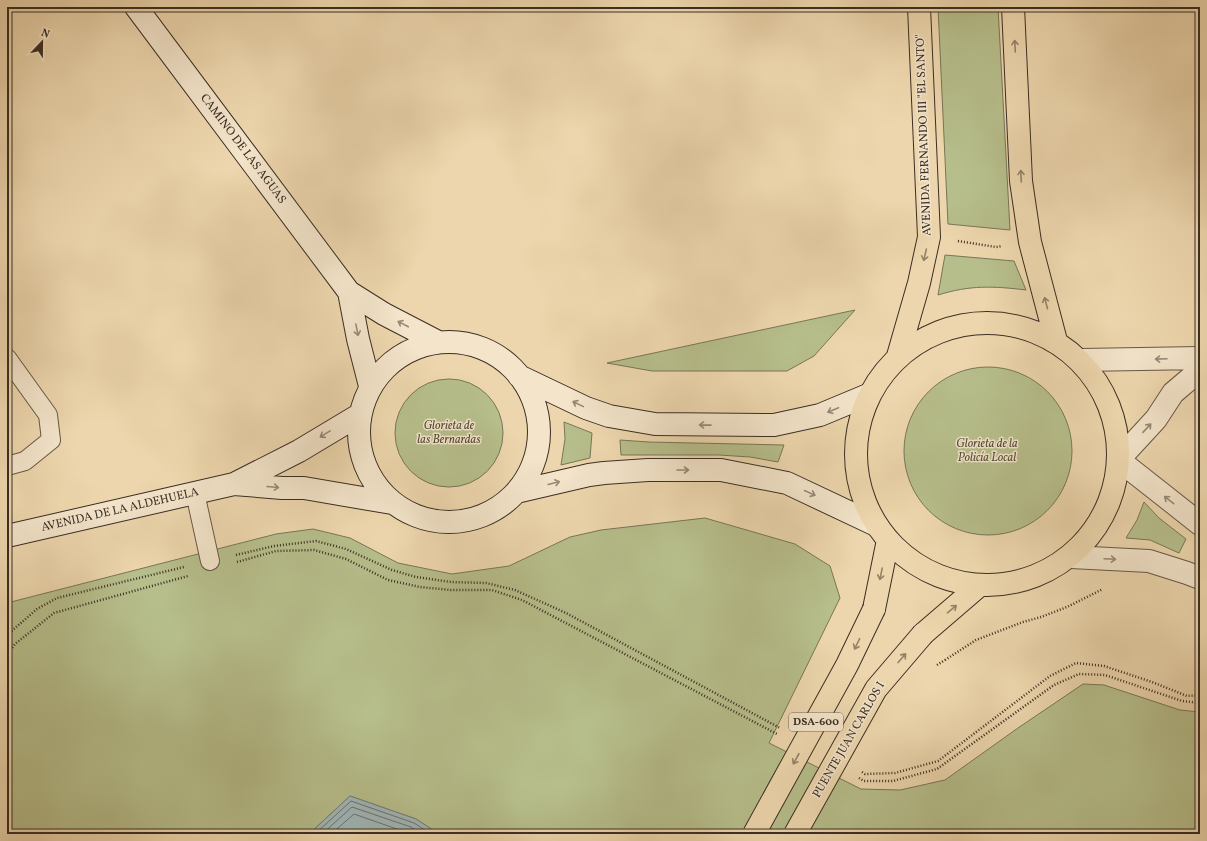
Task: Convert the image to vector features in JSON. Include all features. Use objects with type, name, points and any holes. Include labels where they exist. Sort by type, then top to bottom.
[{"type":"main road","name":"CAMINO DE LAS AGUAS","points":[[136,7],[349,292],[384,314],[438,342]]},
{"type":"main road","name":"AVENIDA FERNANDO III \"EL SANTO\"","points":[[898,356],[917,289],[929,237],[919,7]]},
{"type":"main road","points":[[1013,7],[1021,181],[1030,242],[1056,341]]},
{"type":"main road","name":"CAMINO DE LAS AGUAS","points":[[349,292],[358,339],[370,386]]},
{"type":"main road","points":[[516,492],[589,475],[604,473],[648,470],[721,470],[787,483],[882,532],[914,563],[945,578],[980,585],[1012,583],[1043,574],[1071,557],[1096,530],[1113,497],[1120,459],[1109,400],[1081,360],[1056,341],[1003,322],[946,328],[898,356],[881,374],[868,395],[856,438],[858,483],[882,532]]},
{"type":"main road","points":[[519,376],[534,402],[539,428],[535,459],[528,474],[516,492],[500,507],[458,523],[424,520],[392,503],[369,477],[360,454],[359,415],[370,386],[400,355],[438,342],[470,344],[496,355],[519,376],[592,410],[609,416],[655,424],[774,425],[820,415],[868,395]]},
{"type":"main road","points":[[1081,360],[1200,358]]},
{"type":"main road","points":[[1120,459],[1156,419],[1173,393],[1200,370]]},
{"type":"main road","name":"AVENIDA DE LA ALDEHUELA","points":[[7,536],[234,484],[299,451],[359,415]]},
{"type":"main road","points":[[1120,459],[1200,524]]},
{"type":"main road","name":"AVENIDA DE LA ALDEHUELA","points":[[234,484],[282,488],[304,488],[392,503]]},
{"type":"main road","name":"DSA-600","points":[[754,834],[847,665],[874,609],[882,532]]},
{"type":"main road","points":[[1071,557],[1149,561],[1200,578]]},
{"type":"main road","name":"PUENTE JUAN CARLOS I","points":[[795,834],[876,689],[923,634],[980,585]]},
{"type":"lane","points":[[7,358],[48,415],[51,440],[25,461],[7,466]]},
{"type":"lane","points":[[195,493],[210,561]]},
{"type":"path","points":[[954,241],[1004,246]]},
{"type":"path","points":[[7,635],[37,609],[57,598],[274,546],[316,541],[346,549],[392,570],[416,576],[451,582],[486,583],[515,590],[566,613],[782,729]]},
{"type":"path","points":[[230,564],[276,552],[314,550],[346,559],[388,580],[420,587],[451,590],[492,590],[522,600],[781,737]]},
{"type":"path","points":[[7,655],[16,644],[54,613],[191,575]]},
{"type":"path","points":[[945,660],[976,640],[1067,607],[1103,589],[1110,588]]},
{"type":"path","points":[[858,770],[865,774],[894,773],[938,761],[1050,676],[1076,663],[1104,666],[1152,682],[1187,696],[1200,695]]},
{"type":"path","points":[[858,777],[864,781],[893,781],[937,770],[1054,685],[1079,674],[1105,675],[1182,701],[1200,703]]},
{"type":"green space","points":[[938,7],[998,7],[1010,230],[948,224]]},
{"type":"green space","points":[[945,255],[1014,261],[1026,290],[982,287],[961,289],[938,295]]},
{"type":"green space","points":[[855,310],[814,356],[787,371],[652,371],[607,363]]},
{"type":"green space","name":"Glorieta de la Policía Local","points":[[980,367],[996,367],[1020,373],[1035,381],[1048,391],[1058,404],[1066,419],[1071,435],[1071,467],[1066,483],[1058,498],[1048,511],[1035,521],[1012,532],[996,535],[980,535],[956,529],[941,521],[928,511],[918,498],[907,475],[904,459],[904,443],[910,419],[918,404],[928,391],[941,381],[964,370]]},
{"type":"green space","name":"Glorieta de las Bernardas","points":[[449,379],[470,383],[487,395],[499,412],[503,433],[499,454],[487,471],[470,483],[449,487],[428,483],[411,471],[399,454],[395,433],[399,412],[411,395],[428,383]]},
{"type":"green space","points":[[564,422],[592,433],[590,458],[561,465],[565,439]]},
{"type":"green space","points":[[620,440],[784,445],[778,462],[750,457],[719,455],[621,455]]},
{"type":"green space","points":[[1144,502],[1159,518],[1186,539],[1179,553],[1150,540],[1126,538],[1137,520]]},
{"type":"green space","points":[[705,518],[795,544],[830,566],[840,598],[769,743],[861,789],[900,790],[945,780],[1083,684],[1104,685],[1180,710],[1200,712],[1200,834],[439,834],[416,819],[350,796],[309,834],[7,834],[7,603],[276,534],[313,529],[350,538],[398,563],[452,574],[509,566],[570,537],[601,530]]},
{"type":"water","points":[[350,796],[416,819],[439,834],[309,834]]}]
